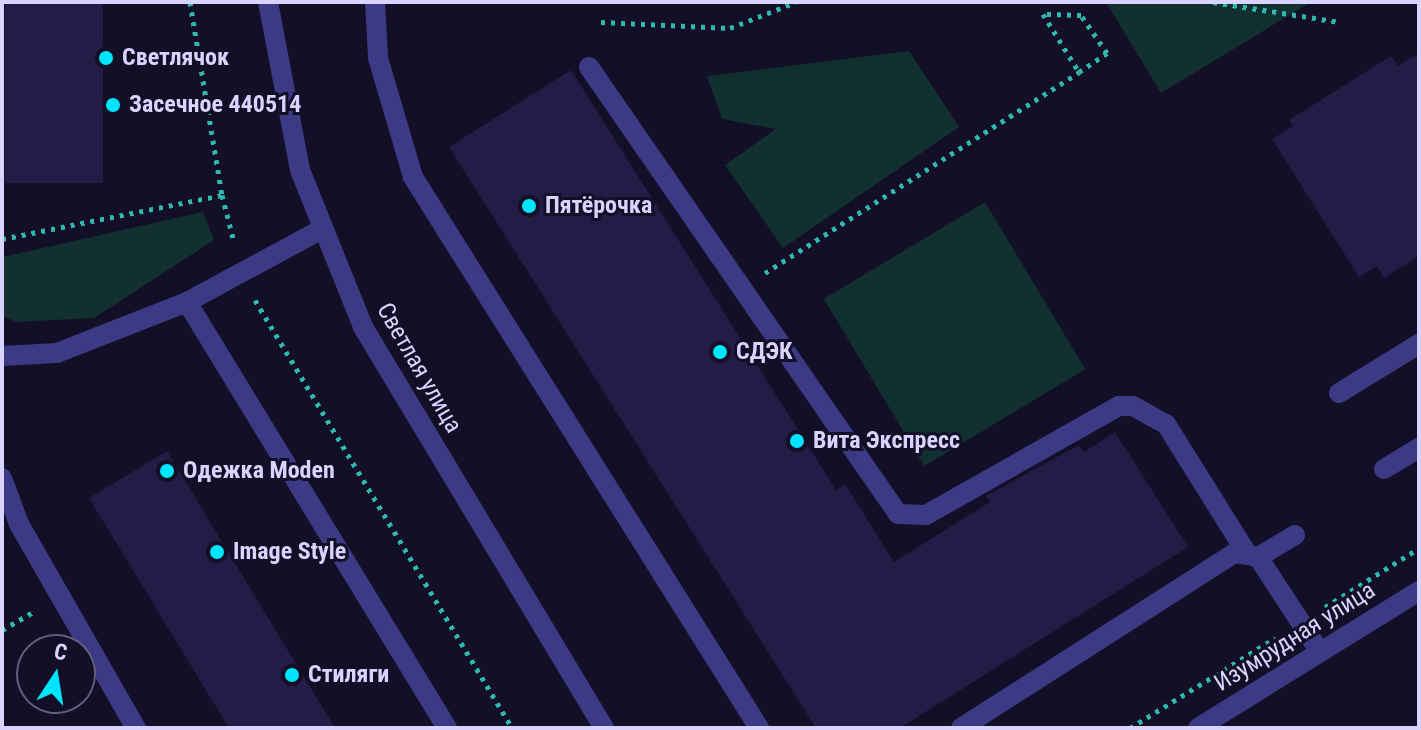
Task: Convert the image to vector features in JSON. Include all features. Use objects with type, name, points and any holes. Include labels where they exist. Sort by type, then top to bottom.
[{"type":"street","name":"Светлая улица","points":[[268,2],[281,88],[320,230],[363,327],[604,728]]},
{"type":"street","points":[[375,2],[378,58],[413,177],[759,728]]},
{"type":"street","points":[[589,67],[898,514],[926,515],[1119,406],[1133,406],[1166,424],[1320,652]]},
{"type":"street","points":[[2,356],[57,353],[187,302],[320,230]]},
{"type":"street","points":[[187,302],[447,728]]},
{"type":"street","points":[[1339,393],[1419,344]]},
{"type":"street","points":[[1384,469],[1419,448]]},
{"type":"street","points":[[2,478],[19,524],[136,728]]},
{"type":"street","points":[[961,728],[1224,559],[1252,554],[1295,535]]},
{"type":"street","name":"Изумрудная улица","points":[[1198,728],[1419,591]]},
{"type":"path","points":[[190,2],[222,195],[243,273],[512,728]]},
{"type":"path","points":[[601,22],[730,28],[796,2]]},
{"type":"path","points":[[1213,2],[1339,22]]},
{"type":"path","points":[[769,271],[1079,72],[1107,53],[1081,15],[1043,14],[1079,72]]},
{"type":"path","points":[[2,239],[222,195]]},
{"type":"green space","points":[[1106,2],[1311,2],[1161,93]]},
{"type":"green space","points":[[909,51],[959,127],[783,248],[725,165],[776,129],[722,119],[707,76]]},
{"type":"green space","points":[[985,202],[1085,369],[924,466],[824,299]]},
{"type":"green space","points":[[203,212],[214,240],[94,318],[16,322],[2,315],[2,257]]},
{"type":"building","points":[[5,2],[103,2],[103,183],[5,183]]},
{"type":"building","points":[[1419,53],[1419,256],[1384,278],[1377,266],[1359,277],[1272,139],[1293,126],[1289,120],[1391,56],[1398,66]]},
{"type":"building","points":[[571,70],[836,490],[845,484],[894,562],[990,502],[986,496],[1079,445],[1084,452],[1115,432],[1188,547],[900,728],[816,728],[449,147]]},
{"type":"building","points":[[167,451],[335,728],[229,728],[89,498]]},
{"type":"place","name":"Светлячок","points":[[106,58]]},
{"type":"place","name":"Засечное 440514","points":[[113,105]]},
{"type":"place","name":"Пятёрочка","points":[[529,206]]},
{"type":"place","name":"СДЭК","points":[[720,352]]},
{"type":"place","name":"Вита Экспресс","points":[[797,441]]},
{"type":"place","name":"Одежка Moden","points":[[167,471]]},
{"type":"place","name":"Image Style","points":[[217,552]]},
{"type":"place","name":"Стиляги","points":[[292,675]]}]
